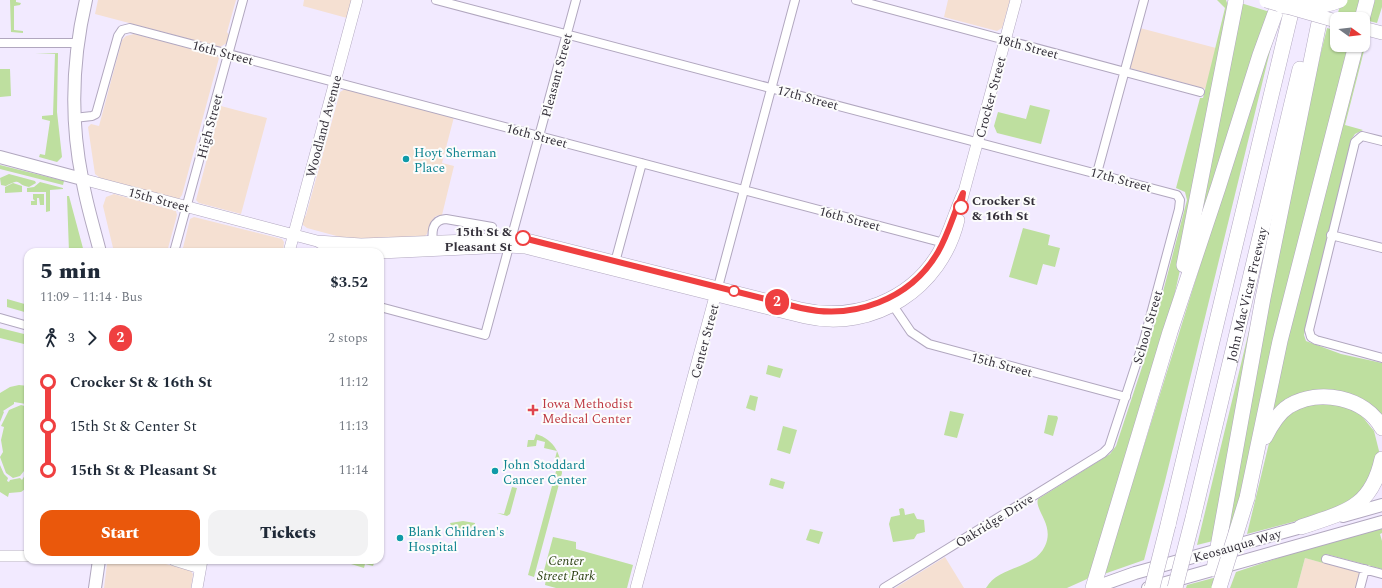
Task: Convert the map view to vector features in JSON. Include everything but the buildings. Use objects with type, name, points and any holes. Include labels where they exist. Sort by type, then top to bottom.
[{"type":"highway","points":[[1170,332],[1236,0]]},
{"type":"highway","name":"John MacVicar Freeway","points":[[1175,588],[1193,518],[1292,97],[1318,0]]},
{"type":"highway","points":[[1214,569],[1262,298],[1324,0]]},
{"type":"highway","points":[[1093,588],[1170,332],[1218,188],[1277,1],[1305,8],[1321,6],[1340,0]]},
{"type":"highway","points":[[1364,12],[1367,0]]},
{"type":"highway","name":"John MacVicar Freeway","points":[[1152,588],[1168,525],[1277,1]]},
{"type":"highway","points":[[1219,588],[1247,498],[1280,341],[1354,52]]},
{"type":"highway","points":[[1254,468],[1265,436],[1273,422],[1288,406],[1316,396],[1339,399],[1354,403],[1374,416],[1382,428]]},
{"type":"highway","points":[[1301,527],[1340,513],[1357,504],[1374,484],[1382,459]]},
{"type":"highway","points":[[1148,588],[1157,567]]},
{"type":"main road","points":[[86,0],[77,43],[73,79],[74,118],[82,179],[99,248]]},
{"type":"main road","points":[[1277,1],[1330,19]]},
{"type":"main road","points":[[1370,30],[1382,33]]},
{"type":"main road","name":"15th Street","points":[[0,157],[82,179]]},
{"type":"main road","name":"Keosauqua Way","points":[[1093,588],[1135,573],[1382,506]]},
{"type":"main road","name":"Keosauqua Way","points":[[1148,588],[1382,522]]},
{"type":"main road","points":[[95,588],[98,564]]},
{"type":"street","name":"High Street","points":[[175,248],[243,0]]},
{"type":"street","name":"Woodland Avenue","points":[[291,248],[357,0]]},
{"type":"street","name":"17th Street","points":[[436,0],[1174,193],[1178,197]]},
{"type":"street","name":"Pleasant Street","points":[[384,308],[485,334],[576,0]]},
{"type":"street","name":"Center Street","points":[[636,588],[745,190],[795,0]]},
{"type":"street","name":"18th Street","points":[[856,0],[1200,92]]},
{"type":"street","name":"Crocker Street","points":[[891,302],[910,296],[933,274],[960,218],[963,193],[1016,0]]},
{"type":"street","points":[[1097,173],[1144,0]]},
{"type":"street","name":"16th Street","points":[[74,118],[92,116],[96,114],[118,36],[122,30],[130,28],[947,244]]},
{"type":"street","points":[[0,43],[77,43]]},
{"type":"street","points":[[1382,141],[1362,136],[1355,142],[1353,147],[1309,325],[1311,337],[1316,340],[1382,358]]},
{"type":"street","points":[[614,266],[642,163]]},
{"type":"street","name":"15th Street","points":[[82,179],[317,241],[433,246]]},
{"type":"street","name":"School Street","points":[[1103,453],[1112,442],[1144,340],[1179,209],[1178,197]]},
{"type":"street","points":[[433,246],[434,226],[436,222],[442,219],[492,226]]},
{"type":"street","points":[[1331,235],[1382,248]]},
{"type":"street","name":"15th Street","points":[[317,241],[330,248]]},
{"type":"street","name":"15th Street","points":[[384,252],[433,246],[510,242],[525,248],[614,266],[717,291],[826,322],[858,320],[891,302],[911,332],[929,344],[1126,397]]},
{"type":"street","points":[[0,318],[24,325]]},
{"type":"street","name":"Oakridge Drive","points":[[884,588],[1103,453]]},
{"type":"street","points":[[0,556],[24,556]]},
{"type":"street","points":[[1326,559],[1382,574]]},
{"type":"street","points":[[196,588],[201,564]]},
{"type":"street","points":[[1360,588],[1365,570]]},
{"type":"shaded area","points":[[98,0],[236,0],[227,32],[229,35],[227,43],[220,47],[95,14]]},
{"type":"shaded area","points":[[304,0],[352,0],[347,18],[303,6]]},
{"type":"shaded area","points":[[948,0],[1010,0],[1002,28],[997,31],[944,17]]},
{"type":"shaded area","points":[[1140,28],[1216,48],[1206,89],[1130,68]]},
{"type":"shaded area","points":[[134,34],[216,55],[219,58],[182,195],[179,199],[100,178],[95,174],[88,127],[91,124],[99,126],[122,40],[126,36]]},
{"type":"shaded area","points":[[345,89],[454,117],[442,163],[454,166],[442,215],[436,216],[433,219],[427,234],[424,237],[365,240],[344,238],[307,228],[303,225],[302,221],[306,215],[340,92]]},
{"type":"shaded area","points":[[221,106],[267,118],[241,214],[199,203],[196,200]]},
{"type":"shaded area","points":[[114,194],[176,211],[177,215],[168,248],[113,248],[103,206],[106,197]]},
{"type":"shaded area","points":[[194,217],[282,239],[284,242],[283,248],[183,248],[190,219]]},
{"type":"shaded area","points":[[945,557],[964,588],[895,588]]},
{"type":"shaded area","points":[[1305,558],[1358,572],[1360,575],[1358,588],[1297,588]]},
{"type":"shaded area","points":[[107,564],[166,564],[190,570],[193,574],[191,588],[104,588]]},
{"type":"green space","points":[[10,0],[16,0],[16,2],[21,3],[20,5],[14,6],[14,30],[23,31],[23,33],[11,32]]},
{"type":"green space","points":[[1217,0],[1226,0],[1229,9],[1185,248],[1171,310],[1089,576],[1087,579],[1067,588],[986,588],[999,575],[1033,559],[1040,554],[1045,546],[1048,531],[1039,508],[1038,499],[1110,454],[1116,446],[1148,349],[1187,200],[1185,192],[1176,188],[1200,98],[1203,98],[1225,8]]},
{"type":"green space","points":[[1347,0],[1361,0],[1356,12],[1338,12],[1340,5]]},
{"type":"green space","points":[[1371,0],[1382,0],[1382,7],[1377,23],[1370,21]]},
{"type":"green space","points":[[1240,4],[1270,12],[1195,244]]},
{"type":"green space","points":[[1327,28],[1330,29],[1330,52],[1346,52],[1232,531],[1228,528],[1238,459],[1313,85]]},
{"type":"green space","points":[[1271,38],[1273,39],[1165,481],[1144,560],[1104,574]]},
{"type":"green space","points":[[1360,52],[1364,52],[1345,125],[1363,130],[1355,134],[1351,140],[1304,335],[1306,341],[1341,354],[1382,363],[1382,418],[1346,396],[1327,390],[1305,392],[1292,398],[1272,411],[1291,326]]},
{"type":"green space","points":[[58,53],[57,112],[62,157],[57,162],[39,157],[40,154],[45,155],[50,121],[42,119],[42,116],[53,115],[55,54],[35,54]]},
{"type":"green space","points":[[0,69],[10,69],[11,96],[0,97]]},
{"type":"green space","points":[[1030,105],[1050,110],[1041,144],[997,133],[994,126],[998,112],[1026,119]]},
{"type":"green space","points":[[0,165],[64,181],[63,185],[0,169]]},
{"type":"green space","points":[[9,174],[35,181],[36,183],[29,187],[17,182],[6,186],[1,185],[0,178]]},
{"type":"green space","points":[[40,182],[63,188],[50,190],[50,211],[46,212],[46,192],[27,192],[27,188],[34,187]]},
{"type":"green space","points":[[13,183],[22,186],[22,192],[5,193],[5,187]]},
{"type":"green space","points":[[33,194],[44,194],[44,205],[40,205],[39,198],[37,198],[37,205],[31,205],[31,201],[35,201],[33,199]]},
{"type":"green space","points":[[67,196],[69,196],[83,248],[69,248]]},
{"type":"green space","points":[[1023,228],[1050,235],[1048,245],[1060,248],[1055,267],[1043,264],[1037,285],[1009,277]]},
{"type":"green space","points":[[1264,269],[1213,541],[1197,545]]},
{"type":"green space","points":[[7,299],[24,304],[24,312],[7,307]]},
{"type":"green space","points":[[0,328],[24,334],[24,344],[0,338]]},
{"type":"green space","points":[[768,365],[783,369],[780,378],[766,374]]},
{"type":"green space","points":[[24,386],[24,404],[14,402],[14,404],[3,411],[4,412],[0,422],[0,393],[10,387]]},
{"type":"green space","points":[[750,395],[758,397],[755,411],[746,408]]},
{"type":"green space","points":[[1317,400],[1357,410],[1374,431],[1380,455],[1365,493],[1334,511],[1247,534],[1271,435],[1288,411]]},
{"type":"green space","points":[[21,405],[24,406],[24,471],[20,476],[13,478],[6,473],[0,457],[3,452],[1,440],[4,427],[1,426],[9,410]]},
{"type":"green space","points":[[950,411],[964,414],[957,438],[944,435]]},
{"type":"green space","points":[[1048,415],[1057,416],[1058,418],[1053,436],[1044,433]]},
{"type":"green space","points":[[783,426],[797,430],[790,454],[777,450]]},
{"type":"green space","points":[[536,434],[548,440],[557,451],[544,448],[545,442],[537,440],[536,446],[527,447],[528,440],[534,440]]},
{"type":"green space","points":[[557,451],[562,473],[534,577],[528,575],[559,460],[555,459]]},
{"type":"green space","points":[[0,465],[4,474],[8,478],[7,481],[9,482],[10,480],[20,478],[22,480],[24,477],[24,490],[21,492],[9,493],[8,497],[0,492]]},
{"type":"green space","points":[[771,478],[785,482],[783,489],[769,485]]},
{"type":"green space","points":[[512,487],[517,488],[510,514],[507,516],[497,513],[504,514]]},
{"type":"green space","points":[[899,509],[904,509],[905,515],[914,513],[917,519],[924,520],[925,532],[917,534],[914,539],[893,542],[889,524],[891,517],[900,515]]},
{"type":"green space","points":[[463,521],[475,523],[474,528],[467,527],[464,535],[455,534],[450,523]]},
{"type":"green space","points":[[1382,526],[1382,533],[1380,534],[1382,541],[1382,569],[1326,554],[1323,563],[1305,558],[1297,588],[1230,588],[1236,572]]},
{"type":"green space","points":[[810,529],[823,532],[819,544],[806,540]]},
{"type":"green space","name":"Center Street Park","points":[[553,537],[576,542],[576,549],[633,565],[627,588],[556,588],[545,585],[546,579],[542,578]]},
{"type":"green space","points":[[351,564],[365,564],[364,568]]},
{"type":"green space","points":[[1217,577],[1213,588],[1186,588],[1187,585]]},
{"type":"bus line","name":"2","points":[[523,238],[801,308],[833,313],[856,310],[878,303],[905,288],[921,274],[937,254],[947,234],[963,193],[961,207]]},
{"type":"place","name":"Hoyt Sherman Place","points":[[406,159]]},
{"type":"place","name":"Crocker St & 16th St","points":[[961,207]]},
{"type":"place","name":"15th St & Pleasant St","points":[[523,238]]},
{"type":"place","name":"Iowa Methodist Medical Center","points":[[533,410]]},
{"type":"place","name":"John Stoddard Cancer Center","points":[[495,471]]},
{"type":"place","name":"Blank Children's Hospital","points":[[400,538]]}]
